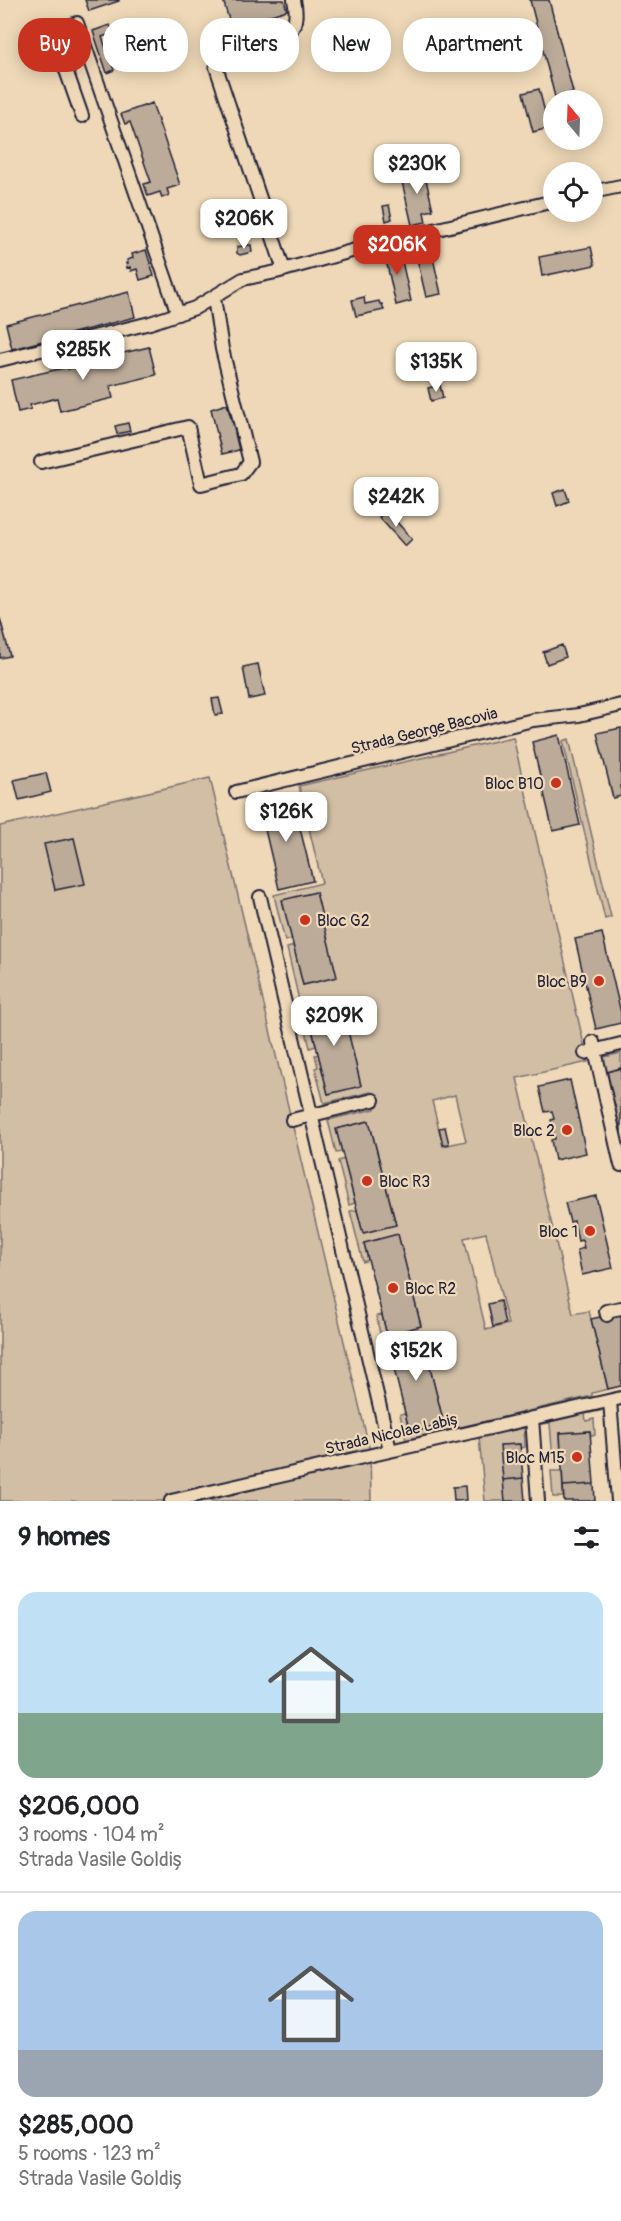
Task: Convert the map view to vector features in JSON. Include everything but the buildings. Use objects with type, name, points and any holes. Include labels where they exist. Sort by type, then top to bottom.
[{"type":"street","points":[[284,270],[216,67],[219,59],[232,53],[263,46],[290,35],[296,24],[294,0]]},
{"type":"street","points":[[82,117],[53,33],[77,23],[178,314]]},
{"type":"street","points":[[603,190],[621,186]]},
{"type":"street","points":[[0,360],[178,314],[214,298],[243,279],[543,204]]},
{"type":"street","points":[[41,462],[188,427],[201,484],[241,474],[250,462],[222,349],[214,298]]},
{"type":"street","name":"Strada George Bacovia","points":[[236,792],[533,720],[579,715],[621,705]]},
{"type":"street","points":[[260,897],[390,1450]]},
{"type":"street","points":[[621,1044],[591,1049],[621,1165]]},
{"type":"street","points":[[292,1120],[374,1100]]},
{"type":"street","points":[[607,1315],[606,1311],[621,1308]]},
{"type":"street","points":[[615,1399],[618,1501]]},
{"type":"street","name":"Strada Nicolae Labiș","points":[[171,1501],[615,1399]]},
{"type":"street","points":[[532,1418],[538,1501]]},
{"type":"shaded area","points":[[513,737],[588,1062],[517,1078],[573,1314],[589,1311],[608,1389],[592,1393],[592,1396],[406,1440],[400,1414],[405,1413],[410,1432],[444,1424],[421,1332],[387,1341],[391,1358],[386,1359],[376,1316],[382,1315],[387,1335],[421,1326],[398,1235],[364,1243],[368,1260],[363,1262],[350,1211],[357,1210],[363,1233],[396,1224],[369,1121],[336,1129],[342,1152],[336,1153],[328,1120],[375,1109],[371,1092],[324,1103],[315,1068],[318,1067],[315,1055],[318,1054],[328,1094],[361,1085],[340,1001],[307,1009],[316,1046],[310,1048],[287,948],[294,946],[303,985],[336,977],[292,939],[285,941],[274,895],[322,883],[299,786]],"holes":[[[455,1095],[466,1141],[443,1146],[432,1101]],[[486,1233],[508,1324],[486,1330],[464,1238]]]},
{"type":"shaded area","points":[[569,739],[611,917],[605,919],[563,741]]},
{"type":"shaded area","points":[[210,778],[370,1451],[371,1501],[0,1501],[0,826]]},
{"type":"shaded area","points":[[621,1053],[621,1068],[607,1072],[616,1113],[613,1113],[600,1058]]},
{"type":"shaded area","points":[[344,1159],[355,1203],[349,1205],[338,1161]]},
{"type":"shaded area","points":[[598,1410],[600,1411],[585,1414],[586,1421],[594,1419],[595,1435],[591,1435],[590,1431],[560,1433],[561,1460],[553,1461],[550,1423],[541,1424]]},
{"type":"shaded area","points":[[524,1428],[525,1447],[520,1448],[519,1444],[501,1445],[505,1501],[485,1501],[479,1437]]},
{"type":"shaded area","points":[[551,1471],[562,1471],[563,1497],[553,1497]]},
{"type":"place","name":"Bloc B10","points":[[556,783]]},
{"type":"place","name":"Bloc G2","points":[[305,920]]},
{"type":"place","name":"Bloc B9","points":[[599,981]]},
{"type":"place","name":"Bloc 2","points":[[567,1130]]},
{"type":"place","name":"Bloc R3","points":[[367,1181]]},
{"type":"place","name":"Bloc 1","points":[[590,1231]]},
{"type":"place","name":"Bloc R2","points":[[393,1288]]},
{"type":"place","name":"Bloc M15","points":[[577,1457]]}]
